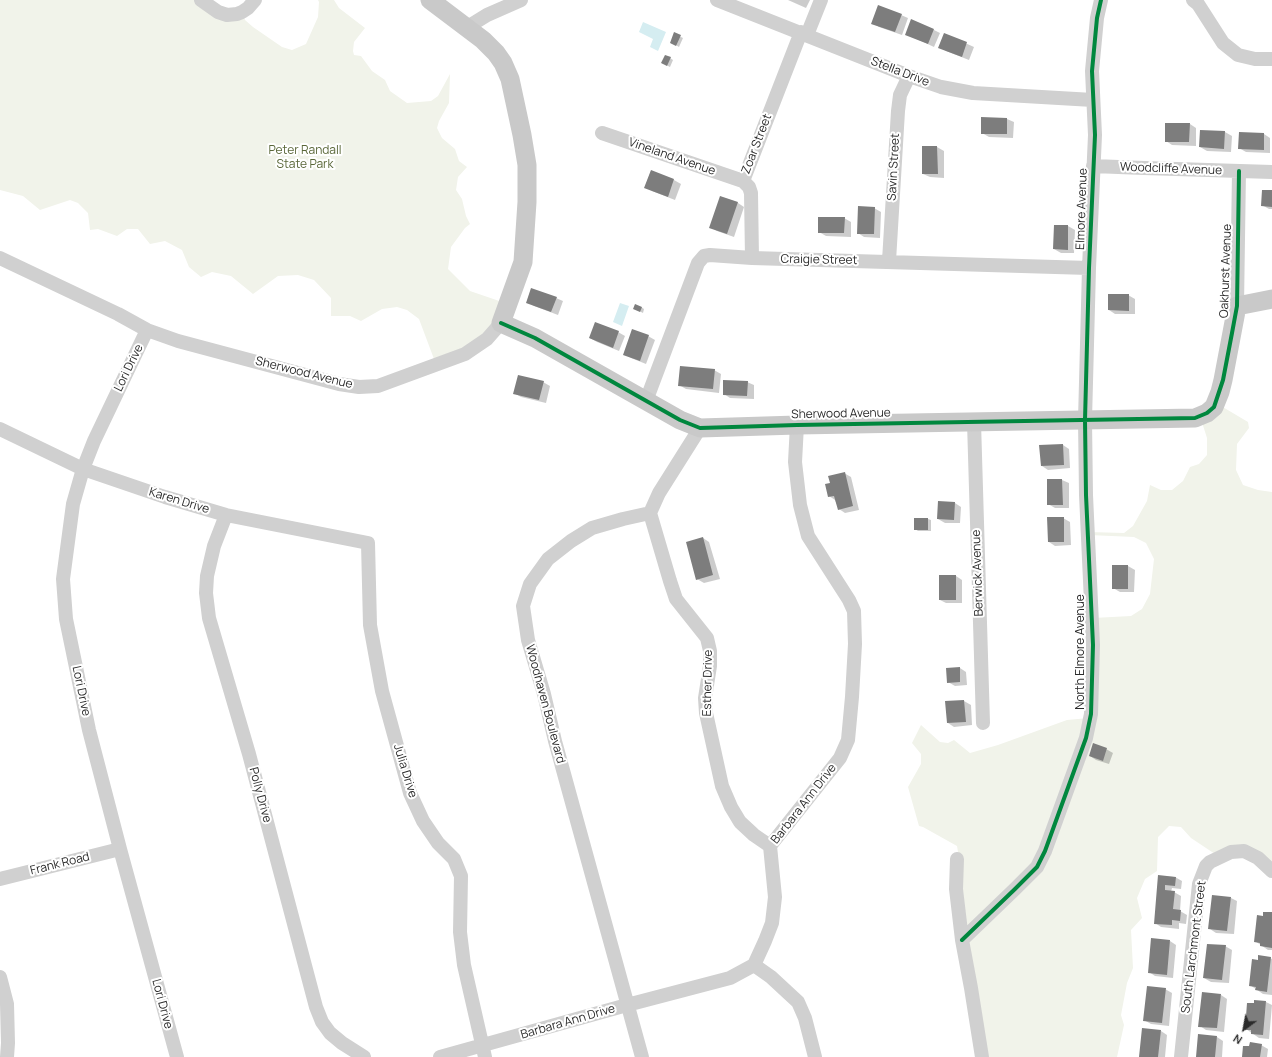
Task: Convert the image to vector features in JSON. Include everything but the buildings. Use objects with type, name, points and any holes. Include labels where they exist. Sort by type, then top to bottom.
[{"type":"street","points":[[201,0],[218,12],[227,15],[242,12],[255,0]]},
{"type":"street","points":[[430,0],[483,40],[496,53],[503,63],[510,79],[527,165],[527,202],[523,262],[501,323]]},
{"type":"street","points":[[466,28],[487,15],[521,0]]},
{"type":"street","name":"Stella Drive","points":[[718,0],[909,76],[941,87],[961,91],[1093,100]]},
{"type":"street","name":"Zoar Street","points":[[752,258],[751,193],[750,187],[743,181],[804,34],[821,0]]},
{"type":"street","name":"Elmore Avenue","points":[[1085,420],[1089,268],[1095,135],[1092,71],[1097,18],[1101,0]]},
{"type":"street","points":[[1193,0],[1198,4],[1223,43],[1238,55],[1254,59],[1272,59]]},
{"type":"street","name":"Savin Street","points":[[889,261],[898,111],[900,95],[909,76]]},
{"type":"street","name":"Vineland Avenue","points":[[602,133],[743,181]]},
{"type":"street","name":"Woodcliffe Avenue","points":[[1093,166],[1272,172]]},
{"type":"street","name":"Oakhurst Avenue","points":[[1207,413],[1214,407],[1223,380],[1237,306],[1239,171]]},
{"type":"street","name":"Craigie Street","points":[[646,400],[698,263],[704,256],[1089,268]]},
{"type":"street","name":"Sherwood Avenue","points":[[0,258],[118,314],[147,330],[178,341],[338,384],[359,387],[378,386],[465,354],[488,340],[501,323],[536,338],[680,420],[700,428],[1195,418],[1207,413]]},
{"type":"street","points":[[1237,306],[1272,299]]},
{"type":"street","name":"Lori Drive","points":[[147,330],[94,441],[83,470],[72,504],[64,579],[66,619],[89,730],[177,1057]]},
{"type":"street","name":"North Elmore Avenue","points":[[962,940],[1037,867],[1045,851],[1086,738],[1091,714],[1093,645],[1086,495],[1085,420]]},
{"type":"street","name":"Berwick Avenue","points":[[974,422],[983,723]]},
{"type":"street","name":"Barbara Ann Drive","points":[[440,1057],[484,1051],[627,1005],[730,978],[754,965],[772,923],[775,897],[770,846],[840,758],[848,740],[852,697],[855,644],[854,611],[849,600],[808,536],[800,505],[795,462],[797,425]]},
{"type":"street","points":[[650,513],[659,493],[700,428]]},
{"type":"street","name":"Karen Drive","points":[[0,429],[83,470],[165,497],[226,515],[368,543]]},
{"type":"street","name":"Esther Drive","points":[[650,513],[676,599],[707,638],[710,651],[710,666],[705,698],[706,713],[722,786],[731,807],[740,822],[754,835],[770,846]]},
{"type":"street","name":"Woodhaven Boulevard","points":[[642,1057],[554,741],[544,694],[528,640],[523,606],[530,584],[548,559],[570,541],[592,528],[622,519],[650,513]]},
{"type":"street","name":"Polly Drive","points":[[226,515],[214,546],[207,576],[206,593],[209,618],[249,754],[316,1007],[322,1022],[330,1032],[342,1043],[364,1057]]},
{"type":"street","name":"Julia Drive","points":[[368,543],[370,625],[382,691],[410,793],[423,821],[438,843],[454,859],[462,876],[461,946],[484,1051]]},
{"type":"street","name":"Frank Road","points":[[0,879],[120,849]]},
{"type":"street","name":"South Larchmont Street","points":[[1181,1057],[1199,884],[1206,866],[1210,862],[1231,852],[1244,851],[1258,858],[1272,871]]},
{"type":"street","points":[[957,860],[956,889],[962,940],[982,1057]]},
{"type":"street","points":[[754,965],[771,977],[798,1002],[805,1018],[815,1057]]},
{"type":"street","points":[[0,977],[7,1004],[7,1057]]},
{"type":"green space","name":"Peter Randall State Park","points":[[0,0],[211,0],[230,11],[242,13],[245,20],[253,27],[282,47],[292,50],[306,44],[318,17],[318,0],[334,0],[339,8],[365,28],[354,42],[354,55],[361,56],[372,71],[385,80],[390,91],[407,103],[431,101],[438,96],[450,74],[449,103],[439,121],[437,128],[442,138],[455,149],[459,161],[467,167],[458,177],[456,190],[462,199],[466,216],[470,224],[465,228],[451,247],[448,269],[470,291],[508,304],[490,335],[458,352],[434,359],[419,319],[407,310],[397,307],[382,309],[361,321],[350,316],[331,316],[331,298],[314,280],[298,275],[278,276],[253,294],[231,276],[212,272],[201,277],[189,267],[182,250],[165,241],[150,244],[138,229],[127,229],[117,236],[98,229],[90,230],[88,213],[78,203],[70,200],[40,210],[23,196],[0,190]]},
{"type":"green space","points":[[1216,403],[1248,422],[1249,428],[1237,444],[1236,470],[1243,485],[1258,490],[1272,492],[1272,874],[1251,857],[1218,856],[1191,838],[1181,827],[1169,826],[1158,837],[1157,871],[1145,879],[1137,898],[1142,918],[1131,930],[1133,968],[1127,983],[1121,1015],[1124,1025],[1117,1057],[981,1057],[957,846],[919,826],[908,787],[921,764],[921,754],[912,743],[921,725],[940,742],[948,743],[954,740],[970,753],[998,745],[1067,720],[1089,718],[1093,618],[1131,616],[1142,609],[1150,594],[1154,559],[1146,543],[1134,537],[1089,535],[1089,532],[1124,533],[1133,526],[1147,501],[1150,485],[1161,490],[1172,490],[1183,481],[1190,467],[1199,464],[1207,455],[1207,438],[1199,413]]},
{"type":"water","points":[[643,22],[666,32],[658,51],[650,47],[653,39],[639,32]]},
{"type":"water","points":[[620,303],[629,306],[622,326],[613,322]]},
{"type":"cycle path","points":[[962,940],[1037,867],[1045,851],[1086,738],[1091,714],[1093,645],[1086,495],[1085,420],[1089,268],[1095,135],[1092,71],[1097,18],[1101,0]]},
{"type":"cycle path","points":[[501,323],[535,338],[680,420],[700,428],[1195,418],[1207,413],[1214,407],[1223,380],[1237,306],[1239,171]]}]
